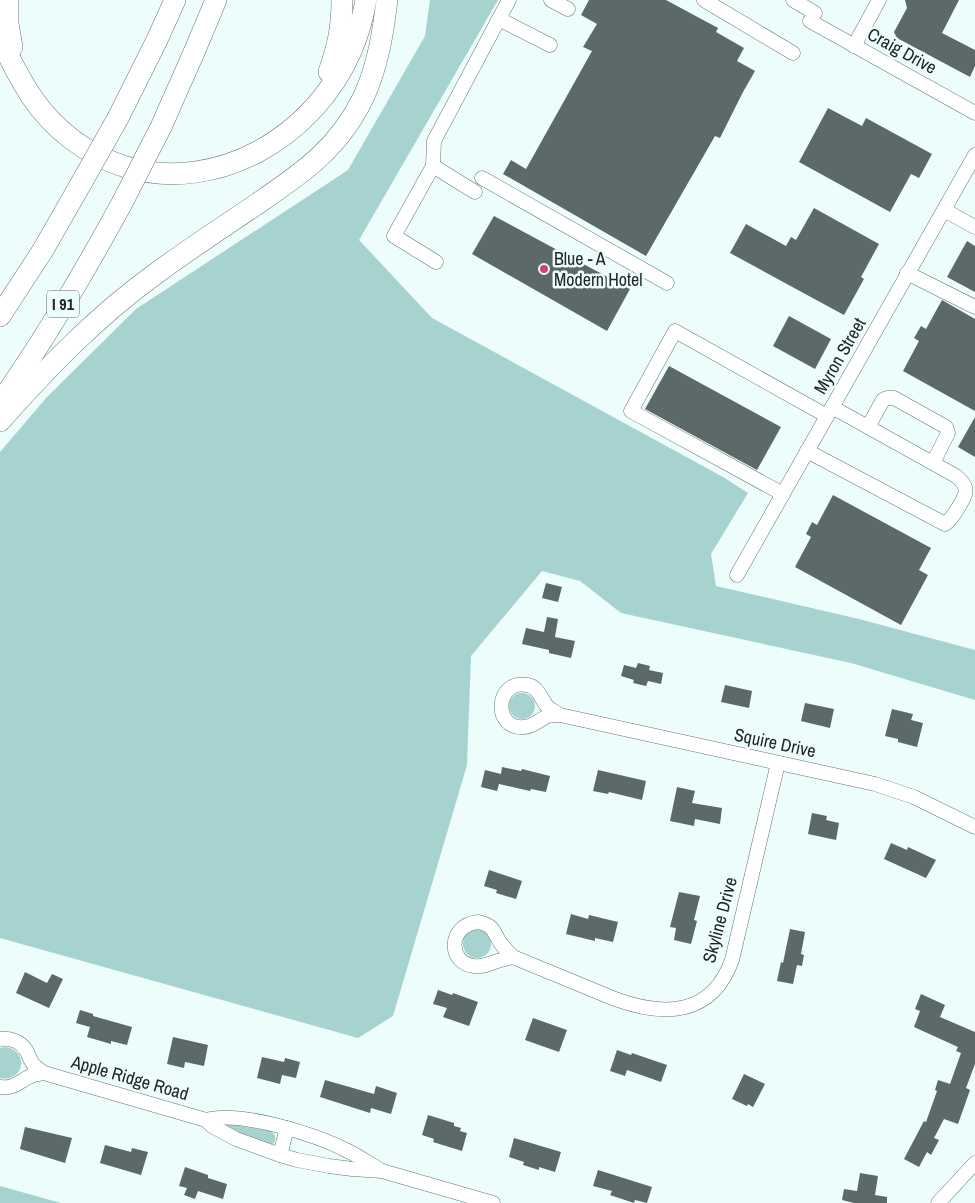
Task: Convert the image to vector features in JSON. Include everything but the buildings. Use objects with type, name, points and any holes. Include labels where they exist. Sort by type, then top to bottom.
[{"type":"highway","points":[[8,0],[8,24],[12,48],[27,89]]},
{"type":"highway","name":"I 91","points":[[0,316],[43,250],[118,118],[176,0]]},
{"type":"highway","name":"I 91","points":[[0,402],[60,310],[122,203],[161,127],[216,0]]},
{"type":"highway","points":[[268,146],[306,111],[323,85],[338,44],[342,19],[342,0]]},
{"type":"highway","points":[[0,31],[10,59],[37,105],[75,142],[103,158],[136,169],[166,173],[188,173],[231,164],[257,153],[288,133],[309,114],[338,76],[345,63],[357,37],[366,0]]},
{"type":"highway","points":[[0,421],[63,352],[117,304],[153,276],[308,168],[330,147],[344,130],[359,106],[370,81],[380,47],[386,0]]},
{"type":"street","points":[[436,262],[394,236],[433,166],[434,141],[509,0]]},
{"type":"street","points":[[551,0],[568,9]]},
{"type":"street","points":[[704,0],[793,53]]},
{"type":"street","name":"Craig Drive","points":[[793,0],[812,17],[854,46],[975,113]]},
{"type":"street","points":[[854,46],[878,0]]},
{"type":"street","points":[[499,19],[550,45]]},
{"type":"street","name":"Myron Street","points":[[737,575],[975,155]]},
{"type":"street","points":[[433,166],[475,192]]},
{"type":"street","points":[[482,178],[667,283]]},
{"type":"street","points":[[944,210],[975,227]]},
{"type":"street","points":[[907,273],[975,307]]},
{"type":"street","points":[[783,494],[631,411],[675,331],[830,412],[868,427],[956,476],[963,481],[965,495],[950,521],[945,524],[807,450]]},
{"type":"street","points":[[868,427],[883,400],[894,398],[946,428],[948,433],[933,463]]},
{"type":"street","name":"Squire Drive","points":[[560,715],[875,784],[914,797],[975,827]]},
{"type":"street","name":"Skyline Drive","points":[[513,958],[632,1005],[660,1009],[680,1008],[704,1000],[720,984],[732,960],[778,762]]},
{"type":"street","name":"Apple Ridge Road","points":[[0,1039],[8,1039],[21,1044],[34,1065],[44,1073],[206,1120],[212,1126],[236,1140],[280,1156],[329,1166],[382,1171],[493,1203]]},
{"type":"street","name":"Apple Ridge Road","points":[[0,1087],[13,1086],[32,1076],[44,1073]]},
{"type":"street","name":"Apple Ridge Road","points":[[206,1120],[213,1118],[245,1119],[287,1128],[342,1148],[382,1171]]},
{"type":"street","points":[[280,1156],[287,1128]]},
{"type":"street","points":[[938,1203],[975,1163]]},
{"type":"shaded area","points":[[430,0],[498,0],[359,240],[432,318],[723,477],[748,493],[711,554],[716,586],[859,619],[975,650],[975,700],[851,663],[621,613],[580,581],[542,571],[471,656],[467,765],[393,1016],[358,1038],[0,938],[0,452],[47,397],[136,309],[348,170],[425,36]]},
{"type":"shaded area","points":[[522,693],[531,697],[535,706],[531,715],[522,719],[513,715],[509,706],[513,697]]},
{"type":"shaded area","points":[[477,930],[487,934],[491,944],[487,954],[477,958],[467,954],[463,944],[467,934]]},
{"type":"shaded area","points":[[0,1048],[13,1049],[18,1054],[21,1059],[21,1065],[19,1071],[14,1076],[0,1078]]},
{"type":"shaded area","points":[[222,1124],[270,1131],[274,1134],[275,1141],[270,1146],[255,1142]]},
{"type":"shaded area","points":[[0,1186],[61,1203],[0,1203]]},
{"type":"place","name":"Blue - A Modern Hotel","points":[[544,269]]}]
